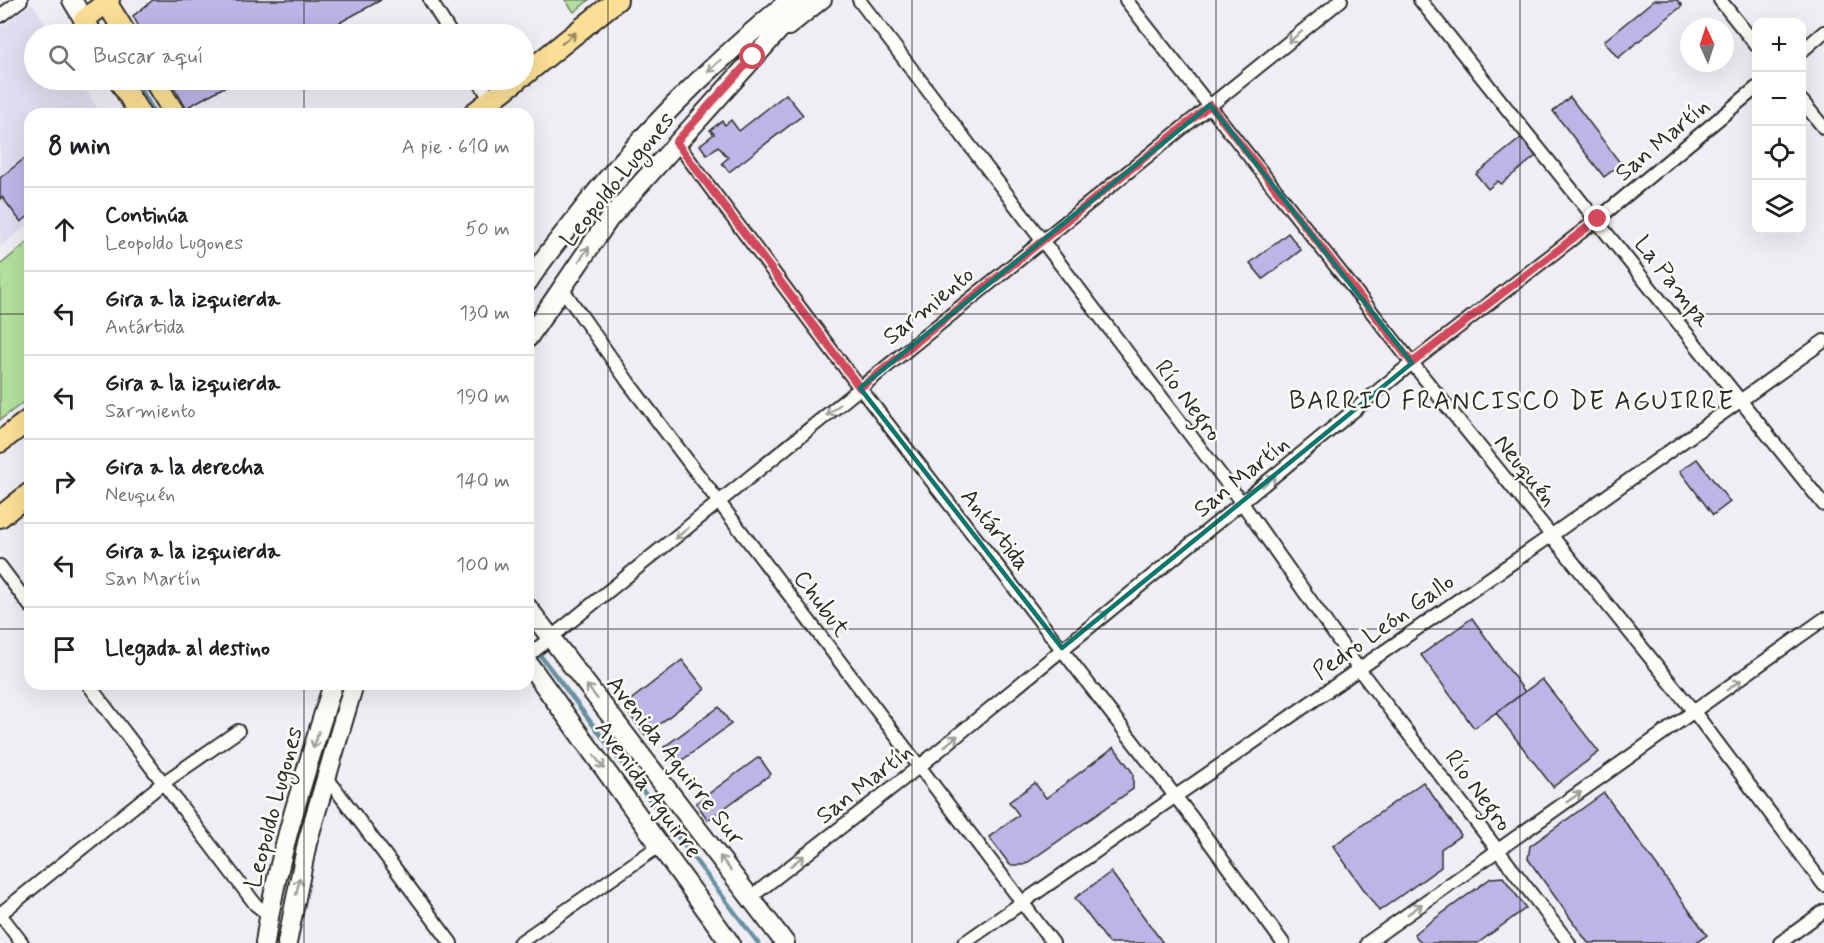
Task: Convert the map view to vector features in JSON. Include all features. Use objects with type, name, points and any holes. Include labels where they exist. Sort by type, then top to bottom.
[{"type":"main road","points":[[72,0],[86,24]]},
{"type":"main road","points":[[534,67],[617,0]]},
{"type":"main road","name":"Leopoldo Lugones","points":[[534,274],[589,200],[650,127],[740,41],[790,0]]},
{"type":"main road","name":"Leopoldo Lugones","points":[[534,329],[609,219],[806,0]]},
{"type":"main road","points":[[90,24],[107,1],[120,24]]},
{"type":"main road","points":[[125,90],[136,108]]},
{"type":"main road","points":[[159,90],[171,108]]},
{"type":"main road","points":[[481,108],[504,90]]},
{"type":"main road","points":[[0,442],[24,426]]},
{"type":"main road","points":[[0,518],[24,498]]},
{"type":"main road","name":"Avenida Aguirre Sur","points":[[534,618],[548,642],[785,943]]},
{"type":"main road","name":"Avenida Aguirre","points":[[534,665],[659,846],[730,943]]},
{"type":"main road","name":"Leopoldo Lugones","points":[[265,943],[269,915],[301,788],[331,690]]},
{"type":"main road","name":"Leopoldo Lugones","points":[[287,943],[307,843],[325,775],[352,690]]},
{"type":"street","points":[[0,16],[21,0]]},
{"type":"street","points":[[430,0],[445,24]]},
{"type":"street","points":[[753,57],[825,0]]},
{"type":"street","name":"Río Negro","points":[[859,0],[1242,503],[1359,668],[1569,943]]},
{"type":"street","name":"Neuquén","points":[[1126,0],[1412,363],[1695,713],[1824,885]]},
{"type":"street","name":"Sarmiento","points":[[534,654],[1041,240],[1341,0]]},
{"type":"street","name":"La Pampa","points":[[1420,0],[1598,219],[1824,505]]},
{"type":"street","points":[[1720,0],[1752,40]]},
{"type":"street","points":[[1806,48],[1824,32]]},
{"type":"street","points":[[484,90],[491,100]]},
{"type":"street","name":"San Martín","points":[[751,897],[920,766],[1412,363],[1598,219],[1752,91]]},
{"type":"street","points":[[1806,106],[1824,128]]},
{"type":"street","name":"Antártida","points":[[676,142],[860,388],[1175,796],[1283,943]]},
{"type":"street","name":"Chubut","points":[[561,287],[719,503],[1053,943]]},
{"type":"street","name":"Pedro León Gallo","points":[[964,943],[1552,535],[1824,341]]},
{"type":"street","points":[[0,566],[24,598]]},
{"type":"street","points":[[1367,943],[1824,620]]},
{"type":"street","points":[[93,690],[256,905],[269,915]]},
{"type":"street","points":[[22,943],[0,914],[163,783],[238,731]]},
{"type":"street","points":[[325,775],[451,943]]},
{"type":"street","points":[[519,943],[659,846]]},
{"type":"street","points":[[1780,943],[1824,911]]},
{"type":"highlighted area","points":[[1210,105],[1412,363],[1062,648],[860,388]]},
{"type":"shaded area","points":[[32,3],[46,24],[24,24],[24,90],[85,90],[97,108],[24,108],[24,228],[0,247],[0,28]]},
{"type":"green space","points":[[565,0],[589,0],[574,12]]},
{"type":"green space","points":[[24,245],[24,402],[0,420],[0,265]]},
{"type":"building","points":[[153,0],[381,0],[337,24],[137,24],[133,16]]},
{"type":"building","points":[[1654,0],[1677,0],[1682,6],[1618,58],[1604,41]]},
{"type":"building","points":[[176,90],[219,90],[186,108]]},
{"type":"building","points":[[786,94],[803,115],[729,172],[722,163],[728,158],[718,146],[707,155],[700,145],[714,134],[710,130],[722,121],[725,125],[731,120],[739,131]]},
{"type":"building","points":[[1570,97],[1621,164],[1604,177],[1553,111]]},
{"type":"building","points":[[1521,138],[1536,156],[1501,184],[1498,181],[1488,189],[1476,174]]},
{"type":"building","points":[[24,159],[24,220],[21,222],[2,197],[0,199],[0,178]]},
{"type":"building","points":[[1288,233],[1301,250],[1263,279],[1250,263]]},
{"type":"building","points":[[1697,459],[1730,502],[1713,515],[1680,471]]},
{"type":"building","points":[[1472,618],[1525,692],[1474,728],[1421,655]]},
{"type":"building","points":[[682,660],[705,689],[645,735],[623,706]]},
{"type":"building","points":[[1542,679],[1599,752],[1553,787],[1496,713]]},
{"type":"building","points":[[719,707],[731,724],[677,764],[664,747]]},
{"type":"building","points":[[1114,747],[1133,773],[1133,789],[1024,865],[1010,865],[989,837],[1019,815],[1009,802],[1035,783],[1046,798]]},
{"type":"building","points":[[759,757],[771,774],[708,820],[696,803]]},
{"type":"building","points":[[1423,782],[1461,835],[1441,849],[1441,867],[1379,911],[1333,846]]},
{"type":"building","points":[[1604,793],[1707,935],[1696,943],[1588,943],[1528,859],[1530,846]]},
{"type":"building","points":[[1111,872],[1163,943],[1109,943],[1075,898]]},
{"type":"building","points":[[1503,877],[1526,908],[1478,943],[1421,943],[1414,934],[1491,878]]},
{"type":"waterway","points":[[142,90],[152,108]]},
{"type":"waterway","points":[[534,647],[758,943]]},
{"type":"district","name":"BARRIO FRANCISCO DE AGUIRRE","points":[[1512,400]]},
{"type":"route","points":[[753,57],[676,142],[860,388],[1210,105],[1412,363],[1598,219]]}]
